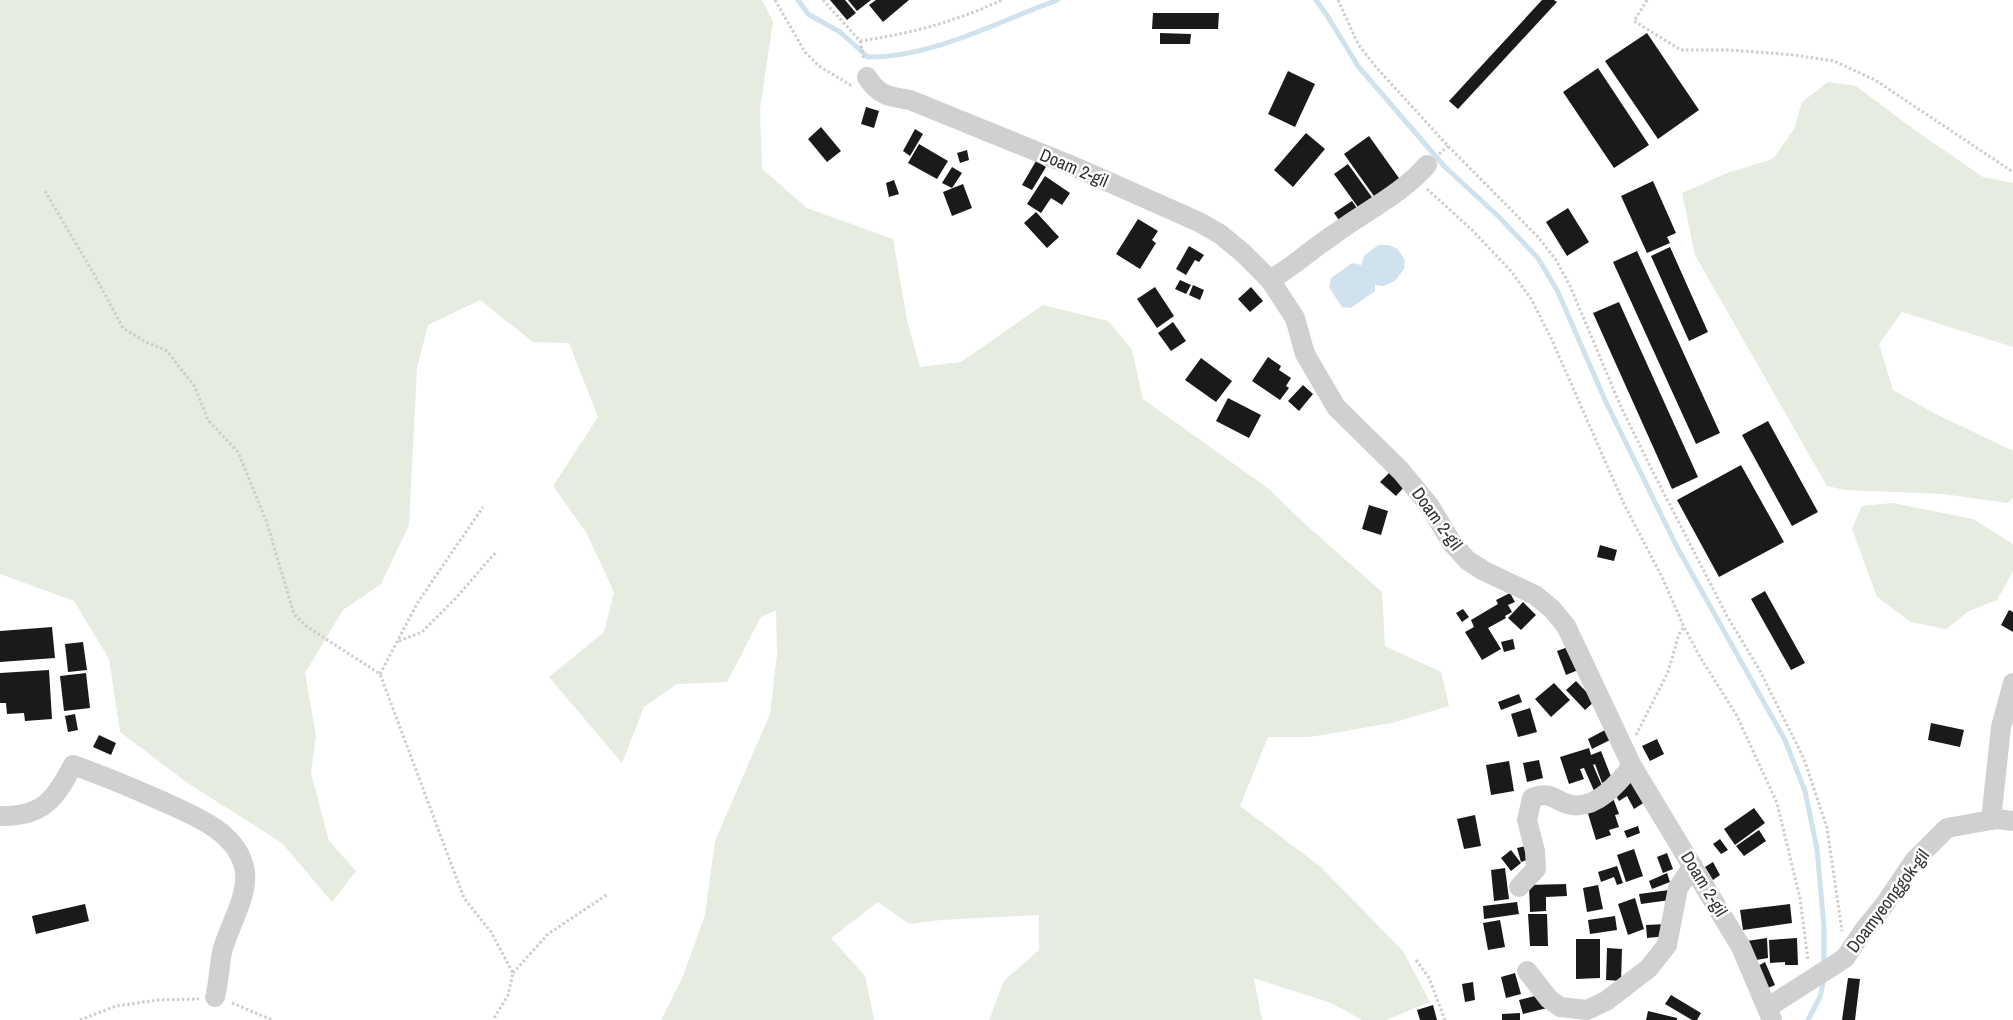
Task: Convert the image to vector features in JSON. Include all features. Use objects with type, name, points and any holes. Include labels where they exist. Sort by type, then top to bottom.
[{"type":"street","name":"Doam 2-gil","points":[[871,83],[894,98],[910,100],[1075,168],[1199,222],[1220,234],[1243,253],[1270,280],[1295,318],[1305,354],[1336,407],[1401,471],[1429,504],[1452,543],[1467,560],[1484,572],[1536,595],[1552,609],[1566,626],[1629,758],[1742,947],[1770,1014]]},
{"type":"street","points":[[1270,280],[1422,172]]},
{"type":"street","points":[[1991,820],[2002,727],[2013,683]]},
{"type":"street","points":[[1518,886],[1536,869],[1535,851],[1526,820],[1532,798],[1541,794],[1554,796],[1571,805],[1583,805],[1604,795],[1622,779],[1629,758]]},
{"type":"street","points":[[0,816],[29,813],[43,807],[65,780],[73,765],[179,808],[220,832],[242,858],[245,874],[243,891],[222,953],[215,998]]},
{"type":"street","name":"Doamyeonggok-gil","points":[[1845,958],[1914,861],[1947,828],[1991,820],[2013,821]]},
{"type":"street","points":[[1527,971],[1549,999],[1560,1007],[1587,1010],[1606,1001],[1649,968],[1667,945],[1678,888],[1694,866]]},
{"type":"street","points":[[1770,1014],[1811,980],[1845,958]]},
{"type":"path","points":[[774,0],[804,52],[819,66],[854,87],[871,83]]},
{"type":"path","points":[[823,0],[860,41],[892,37],[936,25],[972,14],[1002,0]]},
{"type":"path","points":[[1338,0],[1358,44],[1375,66],[1448,146],[1538,237],[1556,260],[1570,286],[1621,407],[1687,541],[1782,712],[1804,759],[1827,828],[1845,958]]},
{"type":"path","points":[[1647,0],[1634,21],[1681,50],[1728,50],[1834,60],[1875,80],[2013,172]]},
{"type":"path","points":[[1443,150],[1448,146]]},
{"type":"path","points":[[1422,172],[1472,230],[1511,271],[1531,299],[1551,338],[1624,504],[1662,577],[1684,627],[1700,657],[1736,714],[1778,803],[1800,898],[1811,980]]},
{"type":"path","points":[[45,191],[96,276],[123,328],[144,341],[167,351],[195,387],[208,420],[238,452],[267,523],[294,614],[306,626],[380,674],[464,898],[491,932],[513,974]]},
{"type":"path","points":[[380,674],[418,602],[482,507]]},
{"type":"path","points":[[398,641],[422,632],[455,600],[495,553]]},
{"type":"path","points":[[1629,758],[1642,724],[1668,672],[1679,634],[1684,627]]},
{"type":"path","points":[[493,1020],[508,995],[513,974],[548,934],[608,894]]},
{"type":"path","points":[[1416,960],[1429,978],[1445,1020]]},
{"type":"path","points":[[80,1020],[116,1006],[159,1000],[184,1001],[215,998],[225,999],[272,1020]]},
{"type":"shaded area","points":[[0,0],[762,0],[773,22],[760,109],[762,169],[807,208],[893,239],[907,320],[920,367],[961,362],[1043,305],[1108,321],[1132,350],[1143,399],[1269,489],[1306,525],[1382,592],[1385,646],[1441,672],[1449,706],[1392,723],[1310,737],[1268,737],[1240,806],[1321,867],[1403,951],[1430,1002],[1386,1020],[1362,1020],[1331,1003],[1254,978],[1262,1020],[989,1020],[1004,981],[1039,950],[1039,915],[941,920],[909,924],[878,902],[831,938],[865,976],[874,1020],[661,1020],[682,979],[705,915],[715,841],[770,714],[777,654],[776,610],[761,617],[727,682],[677,684],[644,707],[622,763],[549,677],[604,632],[614,592],[586,532],[553,486],[598,417],[569,343],[533,342],[480,300],[428,325],[417,368],[409,525],[381,584],[343,610],[305,673],[316,736],[311,773],[329,841],[356,871],[332,902],[282,843],[189,784],[120,732],[109,659],[74,601],[0,574]]},
{"type":"shaded area","points":[[1828,82],[1856,86],[1916,131],[1983,177],[2013,183],[2013,347],[1902,312],[1879,344],[1893,390],[1932,412],[2013,451],[2013,498],[2008,503],[1943,494],[1845,490],[1827,486],[1695,255],[1682,193],[1727,173],[1773,159],[1794,129],[1802,102]]},
{"type":"shaded area","points":[[1892,503],[1973,519],[2013,544],[2013,571],[1997,600],[1969,611],[1946,629],[1911,622],[1877,597],[1852,529],[1862,506]]},
{"type":"water","points":[[1378,245],[1389,245],[1398,249],[1405,261],[1404,269],[1396,280],[1384,286],[1375,285],[1375,291],[1351,308],[1342,307],[1329,287],[1331,278],[1352,263],[1361,265],[1364,256]]},
{"type":"building","points":[[830,0],[845,0],[856,13],[847,20]]},
{"type":"building","points":[[848,0],[871,0],[857,11]]},
{"type":"building","points":[[876,0],[909,0],[883,22],[869,5]]},
{"type":"building","points":[[1542,0],[1554,0],[1557,2],[1458,109],[1449,101]]},
{"type":"building","points":[[1153,13],[1219,13],[1218,29],[1152,29]]},
{"type":"building","points":[[1160,33],[1191,34],[1190,44],[1160,44]]},
{"type":"building","points":[[1647,33],[1699,110],[1658,139],[1605,61]]},
{"type":"building","points":[[1598,68],[1649,145],[1614,168],[1563,92]]},
{"type":"building","points":[[1288,71],[1315,84],[1295,127],[1268,114]]},
{"type":"building","points":[[866,107],[879,111],[874,128],[861,124]]},
{"type":"building","points":[[821,127],[841,151],[827,162],[808,139]]},
{"type":"building","points":[[915,129],[923,134],[910,156],[903,151]]},
{"type":"building","points":[[1306,133],[1325,149],[1293,187],[1274,170]]},
{"type":"building","points":[[1369,136],[1401,181],[1376,199],[1344,154]]},
{"type":"building","points":[[919,144],[948,161],[937,179],[908,163]]},
{"type":"building","points":[[967,150],[969,160],[960,163],[957,153]]},
{"type":"building","points":[[1036,161],[1046,167],[1032,190],[1022,185]]},
{"type":"building","points":[[1348,164],[1374,200],[1360,210],[1334,174]]},
{"type":"building","points":[[952,167],[962,173],[952,188],[942,183]]},
{"type":"building","points":[[1045,176],[1070,193],[1062,205],[1051,198],[1041,213],[1027,204]]},
{"type":"building","points":[[894,180],[899,194],[889,197],[886,183]]},
{"type":"building","points":[[1653,181],[1676,233],[1667,237],[1670,243],[1647,253],[1621,196]]},
{"type":"building","points":[[963,184],[972,208],[952,216],[943,192]]},
{"type":"building","points":[[1352,201],[1359,211],[1341,223],[1334,213]]},
{"type":"building","points":[[1568,208],[1589,242],[1567,256],[1546,222]]},
{"type":"building","points":[[1036,212],[1059,237],[1047,248],[1024,223]]},
{"type":"building","points":[[1138,219],[1158,231],[1152,240],[1156,243],[1140,269],[1116,254]]},
{"type":"building","points":[[1189,246],[1204,255],[1199,262],[1195,260],[1186,275],[1176,269]]},
{"type":"building","points":[[1670,247],[1708,332],[1689,341],[1651,256]]},
{"type":"building","points":[[1637,251],[1720,433],[1696,444],[1613,262]]},
{"type":"building","points":[[1180,280],[1191,285],[1186,294],[1175,289]]},
{"type":"building","points":[[1193,285],[1204,290],[1200,300],[1189,295]]},
{"type":"building","points":[[1155,287],[1174,316],[1157,328],[1137,299]]},
{"type":"building","points":[[1251,287],[1263,301],[1250,312],[1238,299]]},
{"type":"building","points":[[1619,302],[1698,477],[1672,489],[1593,313]]},
{"type":"building","points":[[1173,322],[1186,341],[1171,351],[1158,333]]},
{"type":"building","points":[[1268,357],[1281,366],[1279,370],[1291,378],[1286,386],[1289,388],[1280,400],[1252,381]]},
{"type":"building","points":[[1201,358],[1232,381],[1216,402],[1185,380]]},
{"type":"building","points":[[1303,385],[1313,394],[1299,411],[1288,401]]},
{"type":"building","points":[[1228,398],[1261,415],[1249,438],[1216,421]]},
{"type":"building","points":[[1768,421],[1818,512],[1792,526],[1742,435]]},
{"type":"building","points":[[1741,465],[1784,542],[1719,577],[1677,500]]},
{"type":"building","points":[[1390,472],[1405,486],[1396,496],[1380,482]]},
{"type":"building","points":[[1369,505],[1388,511],[1381,535],[1362,529]]},
{"type":"building","points":[[1600,545],[1617,550],[1614,561],[1597,557]]},
{"type":"building","points":[[1765,591],[1805,663],[1791,670],[1751,599]]},
{"type":"building","points":[[1510,593],[1515,602],[1508,605],[1512,612],[1505,616],[1506,618],[1488,628],[1501,649],[1482,660],[1465,632],[1474,627],[1471,620],[1498,604],[1496,600]]},
{"type":"building","points":[[1523,602],[1536,615],[1521,630],[1508,618]]},
{"type":"building","points":[[1463,609],[1469,617],[1462,622],[1456,613]]},
{"type":"building","points":[[2009,610],[2013,612],[2013,632],[2001,625]]},
{"type":"building","points":[[52,627],[55,658],[0,662],[0,631]]},
{"type":"building","points":[[1513,639],[1515,649],[1504,652],[1501,642]]},
{"type":"building","points":[[83,642],[87,670],[68,672],[65,644]]},
{"type":"building","points":[[1568,647],[1578,670],[1566,675],[1557,651]]},
{"type":"building","points":[[49,670],[52,719],[25,721],[24,713],[7,714],[6,703],[0,703],[0,673]]},
{"type":"building","points":[[86,673],[90,708],[64,711],[60,676]]},
{"type":"building","points":[[1576,681],[1595,701],[1585,710],[1566,690]]},
{"type":"building","points":[[1554,683],[1570,700],[1551,717],[1535,699]]},
{"type":"building","points":[[1519,694],[1522,702],[1501,710],[1498,702]]},
{"type":"building","points":[[1530,708],[1537,732],[1518,737],[1511,714]]},
{"type":"building","points":[[75,714],[78,730],[68,732],[65,716]]},
{"type":"building","points":[[1931,723],[1964,730],[1960,747],[1928,740]]},
{"type":"building","points":[[1605,730],[1610,740],[1592,749],[1588,739]]},
{"type":"building","points":[[99,735],[116,743],[111,755],[93,747]]},
{"type":"building","points":[[1657,739],[1664,754],[1650,761],[1642,746]]},
{"type":"building","points":[[1589,748],[1591,755],[1601,751],[1612,779],[1602,783],[1595,764],[1593,765],[1604,790],[1595,793],[1584,768],[1580,769],[1584,779],[1569,784],[1560,757]]},
{"type":"building","points":[[1539,760],[1543,778],[1527,782],[1523,763]]},
{"type":"building","points":[[1509,761],[1514,791],[1491,795],[1486,765]]},
{"type":"building","points":[[1632,779],[1645,802],[1634,809],[1627,796],[1619,801],[1613,791]]},
{"type":"building","points":[[1613,798],[1619,814],[1615,815],[1619,827],[1609,830],[1611,835],[1596,840],[1586,807]]},
{"type":"building","points":[[1754,808],[1765,823],[1735,845],[1724,829]]},
{"type":"building","points":[[1475,815],[1481,846],[1464,849],[1457,819]]},
{"type":"building","points":[[1638,826],[1640,833],[1627,838],[1624,831]]},
{"type":"building","points":[[1759,830],[1766,841],[1744,856],[1736,846]]},
{"type":"building","points":[[1720,839],[1728,850],[1721,854],[1713,844]]},
{"type":"building","points":[[1531,845],[1527,860],[1521,862],[1517,848]]},
{"type":"building","points":[[1634,849],[1643,876],[1626,882],[1617,855]]},
{"type":"building","points":[[1511,850],[1521,863],[1511,871],[1501,858]]},
{"type":"building","points":[[1667,853],[1673,869],[1663,873],[1657,857]]},
{"type":"building","points":[[1713,862],[1720,875],[1713,880],[1705,867]]},
{"type":"building","points":[[1617,866],[1623,883],[1617,885],[1614,877],[1601,882],[1598,872]]},
{"type":"building","points":[[1505,868],[1509,899],[1494,901],[1491,870]]},
{"type":"building","points":[[1667,873],[1670,882],[1652,889],[1649,881]]},
{"type":"building","points":[[1566,884],[1567,896],[1546,897],[1546,911],[1530,912],[1529,885]]},
{"type":"building","points":[[1598,885],[1603,909],[1587,912],[1583,888]]},
{"type":"building","points":[[1669,890],[1670,900],[1641,904],[1639,894]]},
{"type":"building","points":[[1635,898],[1644,929],[1628,935],[1618,904]]},
{"type":"building","points":[[1517,902],[1519,914],[1484,919],[1483,906]]},
{"type":"building","points":[[85,904],[89,921],[36,934],[32,916]]},
{"type":"building","points":[[1790,904],[1792,923],[1743,930],[1740,910]]},
{"type":"building","points":[[1528,914],[1547,914],[1548,946],[1530,946]]},
{"type":"building","points":[[1615,916],[1617,930],[1590,934],[1588,920]]},
{"type":"building","points":[[1500,920],[1505,947],[1488,950],[1483,923]]},
{"type":"building","points":[[1666,924],[1667,936],[1647,938],[1646,925]]},
{"type":"building","points":[[1767,938],[1768,958],[1756,960],[1747,941]]},
{"type":"building","points":[[1797,938],[1798,965],[1785,965],[1785,962],[1770,963],[1769,940]]},
{"type":"building","points":[[1576,939],[1600,939],[1600,978],[1576,979]]},
{"type":"building","points":[[1607,948],[1622,949],[1621,981],[1606,980]]},
{"type":"building","points":[[1765,962],[1775,985],[1768,988],[1758,966]]},
{"type":"building","points":[[1515,973],[1521,994],[1506,998],[1501,977]]},
{"type":"building","points":[[1848,978],[1860,979],[1855,1020],[1842,1020]]},
{"type":"building","points":[[1473,982],[1475,1000],[1465,1002],[1462,984]]},
{"type":"building","points":[[1543,994],[1547,1008],[1523,1014],[1519,1000]]},
{"type":"building","points":[[1671,995],[1701,1013],[1697,1020],[1692,1020],[1665,1004]]},
{"type":"building","points":[[1433,1005],[1437,1020],[1420,1020],[1417,1010]]},
{"type":"building","points":[[1648,1011],[1677,1018],[1677,1020],[1646,1020]]},
{"type":"building","points":[[1520,1013],[1520,1020],[1502,1020],[1502,1014]]},
{"type":"waterway","points":[[798,0],[808,14],[840,32],[868,57],[892,56],[940,45],[1058,0]]},
{"type":"waterway","points":[[1316,0],[1358,66],[1444,166],[1498,216],[1538,258],[1558,292],[1605,400],[1677,547],[1785,740],[1805,791],[1817,849],[1824,927],[1824,966]]},
{"type":"waterway","points":[[1808,1020],[1820,997],[1824,979]]}]
